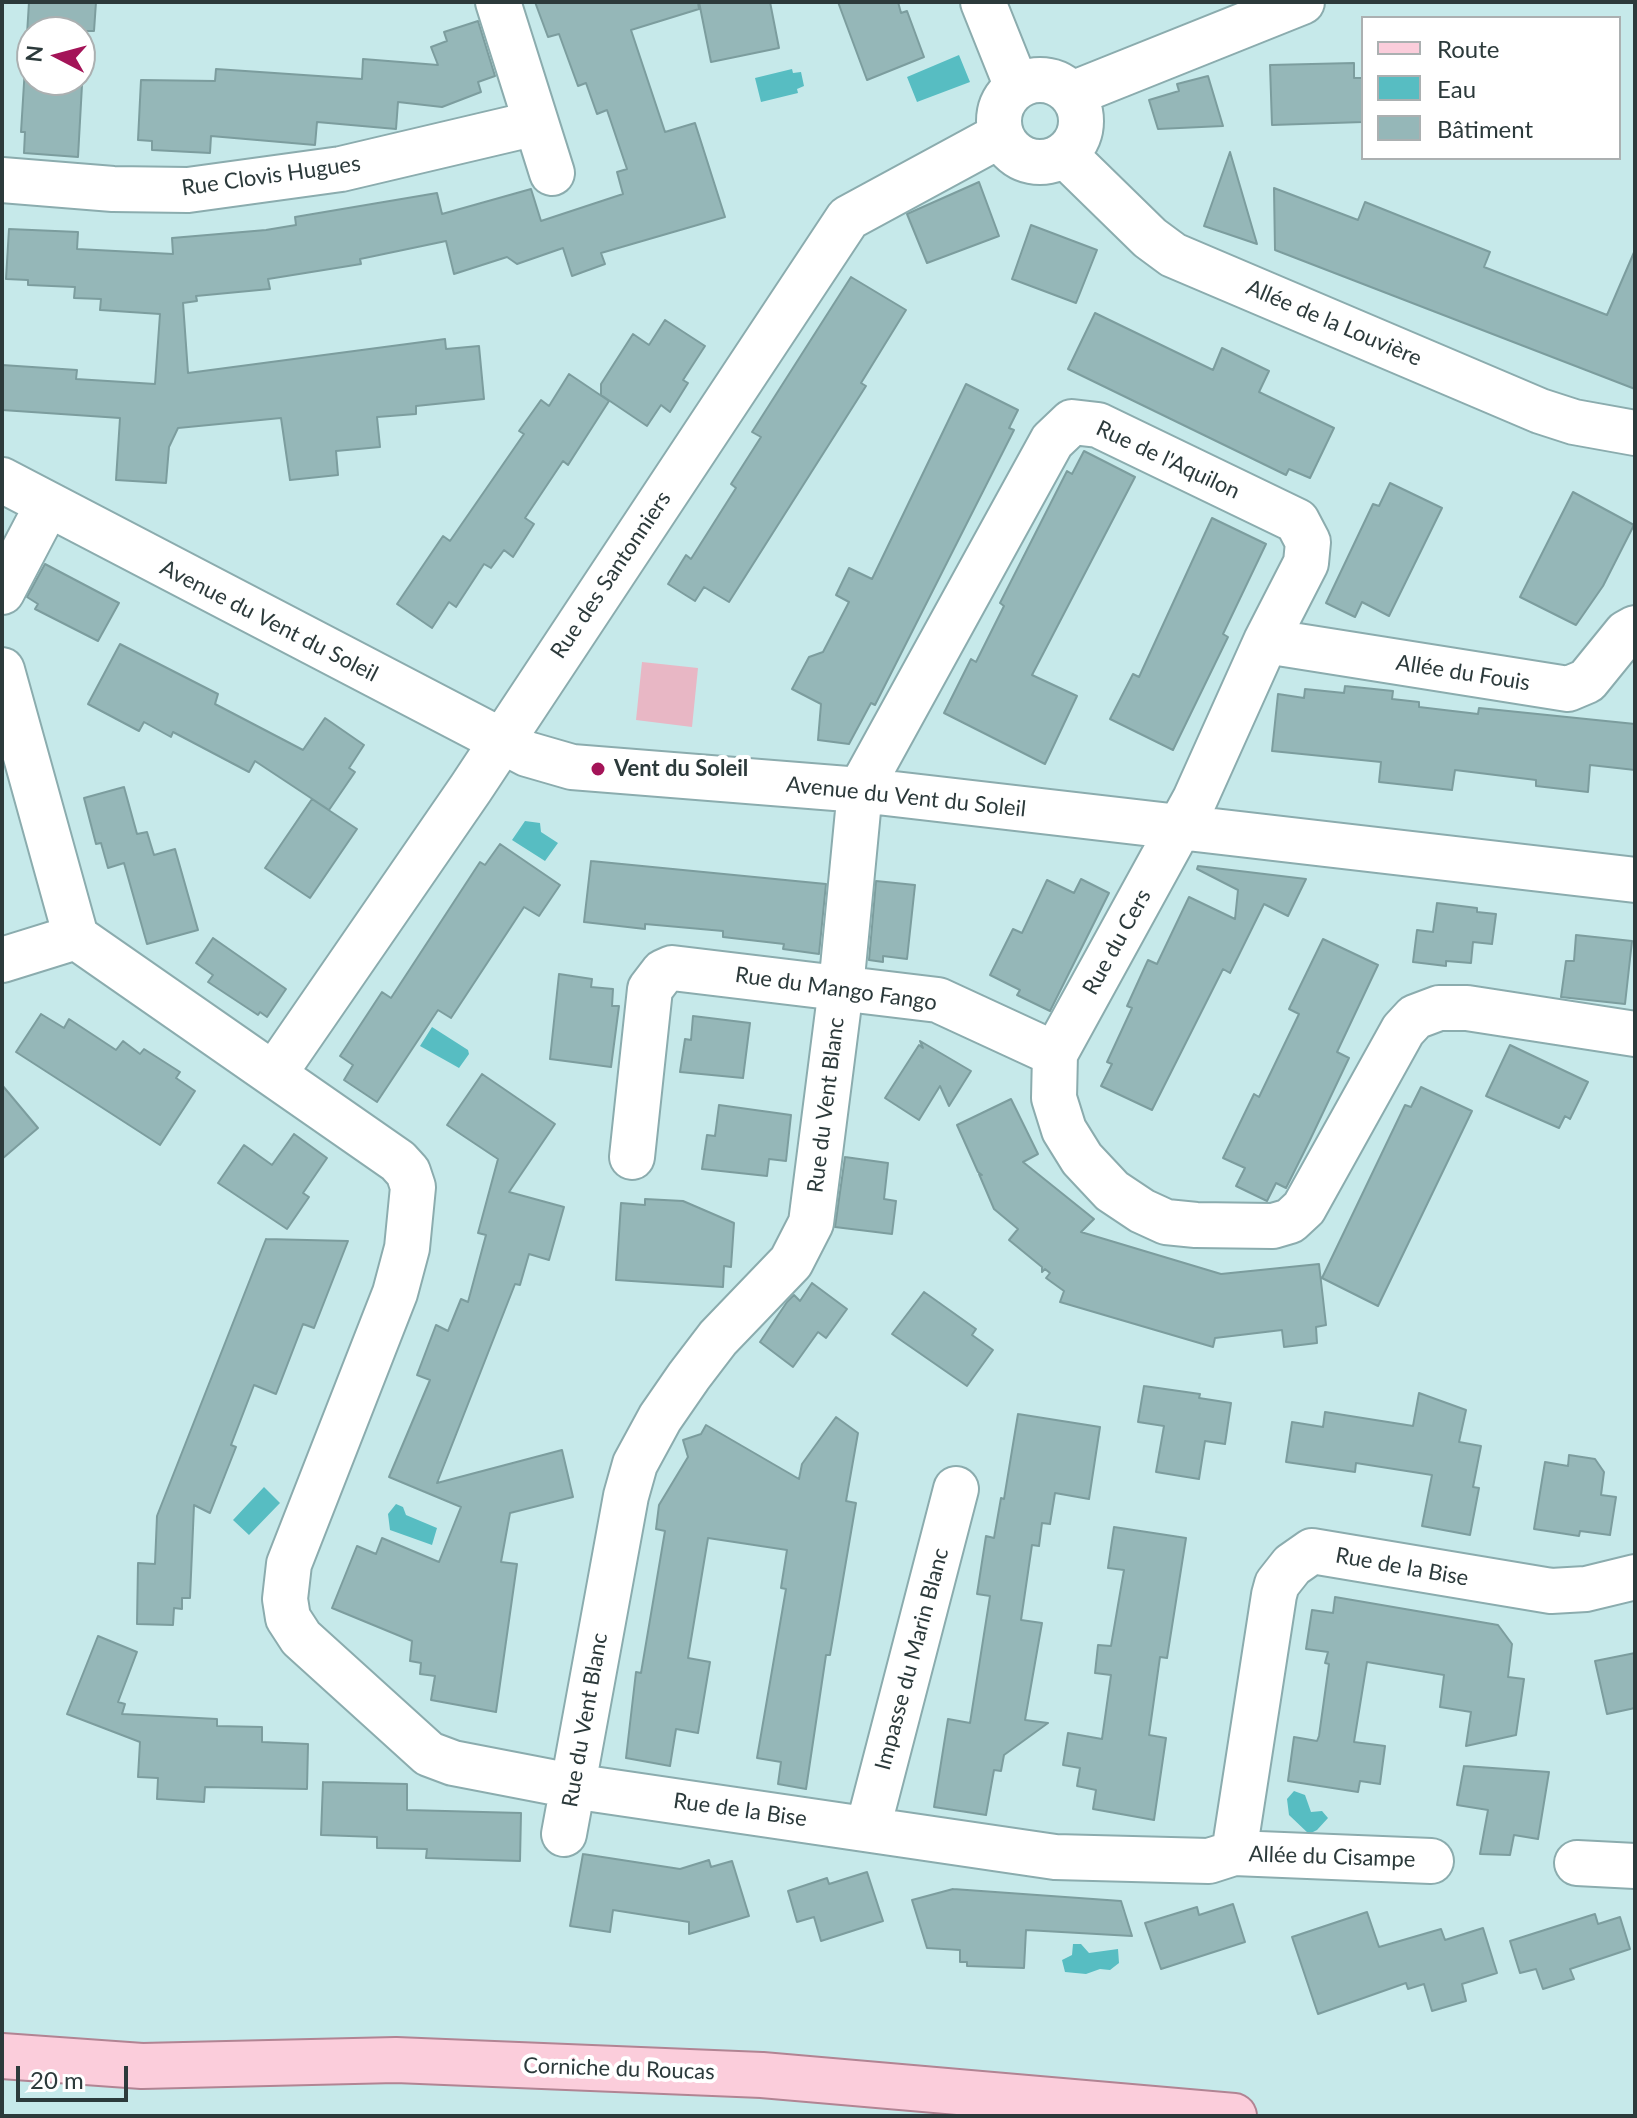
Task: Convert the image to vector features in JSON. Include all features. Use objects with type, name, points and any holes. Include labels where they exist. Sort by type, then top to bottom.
[{"type":"main road","name":"Corniche du Roucas","points":[[2,2056],[142,2066],[396,2060],[762,2075],[1234,2116]]},
{"type":"street","points":[[498,2],[552,173]]},
{"type":"street","points":[[983,2],[1017,87]]},
{"type":"street","points":[[1072,94],[1302,2]]},
{"type":"street","points":[[1027,81],[1051,81],[1072,94],[1082,119],[1080,133],[1065,155],[1041,163],[1016,155],[1001,135],[1001,108],[1017,87],[1027,81]]},
{"type":"street","name":"Rue Clovis Hugues","points":[[2,180],[113,189],[188,190],[341,169],[536,123]]},
{"type":"street","name":"Rue des Santonniers","points":[[274,1074],[502,739],[848,218],[1001,135]]},
{"type":"street","name":"Allée de la Louvière","points":[[1065,155],[1150,238],[1173,255],[1540,411],[1574,422],[1635,433]]},
{"type":"street","name":"Rue de l'Aquilon","points":[[860,790],[1052,441],[1072,422],[1098,425],[1297,521],[1308,542],[1306,563],[1266,641],[1180,829]]},
{"type":"street","name":"Avenue du Vent du Soleil","points":[[2,480],[527,754],[572,767],[860,790],[1635,880]]},
{"type":"street","points":[[2,592],[48,504]]},
{"type":"street","name":"Allée du Fouis","points":[[1266,641],[1568,689],[1587,681],[1626,633],[1635,628]]},
{"type":"street","points":[[2,670],[76,937],[2,960]]},
{"type":"street","name":"Rue du Vent Blanc","points":[[564,1834],[626,1496],[635,1464],[660,1418],[718,1338],[791,1262],[811,1223],[841,988],[860,790]]},
{"type":"street","name":"Rue du Cers","points":[[1055,1054],[1180,829]]},
{"type":"street","name":"Rue de la Bise","points":[[76,937],[398,1161],[408,1172],[413,1187],[407,1248],[395,1293],[289,1564],[285,1599],[288,1618],[301,1638],[429,1754],[453,1763],[572,1786],[1055,1857],[1209,1861],[1234,1853],[1277,1584],[1292,1565],[1312,1551],[1551,1591],[1586,1589],[1635,1577]]},
{"type":"street","name":"Rue du Mango Fango","points":[[632,1157],[650,989],[663,972],[672,968],[938,1000],[1055,1054]]},
{"type":"street","points":[[1055,1054],[1054,1098],[1064,1130],[1082,1159],[1112,1191],[1166,1222],[1273,1226],[1290,1221],[1304,1208],[1403,1030],[1415,1017],[1439,1008],[1467,1008],[1635,1034]]},
{"type":"street","name":"Impasse du Marin Blanc","points":[[868,1828],[956,1489]]},
{"type":"street","name":"Allée du Cisampe","points":[[1234,1853],[1431,1861]]},
{"type":"street","points":[[1577,1863],[1635,1866]]},
{"type":"shaded area","points":[[642,662],[698,668],[692,727],[636,720]]},
{"type":"water","points":[[959,55],[970,82],[917,102],[907,77]]},
{"type":"water","points":[[792,69],[793,73],[801,72],[804,86],[797,89],[798,93],[761,102],[755,78]]},
{"type":"water","points":[[525,821],[540,823],[541,832],[558,843],[545,861],[512,840]]},
{"type":"water","points":[[432,1027],[468,1050],[469,1054],[459,1068],[420,1046]]},
{"type":"water","points":[[264,1487],[280,1503],[249,1535],[233,1520]]},
{"type":"water","points":[[396,1504],[403,1507],[406,1515],[437,1528],[432,1545],[390,1530],[388,1514]]},
{"type":"water","points":[[1294,1791],[1305,1795],[1311,1812],[1322,1811],[1328,1818],[1309,1834],[1289,1815],[1287,1799]]},
{"type":"water","points":[[1073,1944],[1081,1944],[1089,1953],[1118,1949],[1119,1963],[1110,1970],[1100,1969],[1086,1974],[1065,1972],[1062,1960],[1072,1955]]},
{"type":"building","points":[[29,2],[96,2],[95,16],[28,16]]},
{"type":"building","points":[[535,2],[698,2],[699,9],[631,30],[665,132],[695,123],[725,217],[601,253],[605,264],[572,276],[563,248],[517,264],[507,257],[454,274],[446,241],[360,259],[361,264],[268,279],[270,289],[196,296],[197,301],[183,303],[188,373],[445,339],[446,349],[479,346],[484,399],[416,406],[416,414],[377,417],[380,447],[336,451],[338,475],[290,480],[281,418],[178,428],[169,447],[166,483],[116,480],[120,418],[2,410],[2,365],[77,370],[76,379],[155,384],[160,314],[100,310],[101,299],[74,298],[75,287],[28,285],[28,280],[6,279],[9,229],[78,232],[77,249],[173,254],[172,238],[296,225],[295,217],[437,193],[442,214],[531,189],[541,221],[623,194],[617,172],[627,169],[607,110],[597,114],[586,83],[578,86],[559,34],[548,37]]},
{"type":"building","points":[[699,2],[770,2],[779,48],[711,62]]},
{"type":"building","points":[[838,2],[898,2],[901,13],[907,11],[924,57],[867,80]]},
{"type":"building","points":[[478,21],[495,76],[478,82],[481,92],[442,107],[398,102],[396,129],[317,122],[315,145],[211,136],[210,153],[152,150],[152,141],[138,140],[141,80],[215,81],[216,69],[362,79],[363,59],[438,65],[431,47],[447,41],[444,32]]},
{"type":"building","points":[[1354,63],[1354,78],[1361,78],[1361,122],[1272,125],[1270,65]]},
{"type":"building","points":[[1208,76],[1223,126],[1158,129],[1149,100],[1179,91],[1177,84]]},
{"type":"building","points":[[23,96],[81,96],[78,157],[24,153],[25,132],[21,132]]},
{"type":"building","points":[[1230,152],[1257,244],[1204,226]]},
{"type":"building","points":[[979,182],[999,236],[927,263],[907,214]]},
{"type":"building","points":[[1274,188],[1358,220],[1365,202],[1490,252],[1484,267],[1607,315],[1635,250],[1635,389],[1275,250]]},
{"type":"building","points":[[1031,225],[1097,250],[1076,303],[1012,279]]},
{"type":"building","points":[[851,277],[906,310],[861,383],[866,386],[729,602],[704,587],[695,601],[668,584],[686,555],[691,559],[736,488],[731,484],[761,437],[752,432]]},
{"type":"building","points":[[1095,313],[1213,370],[1222,348],[1269,371],[1259,392],[1334,428],[1310,478],[1289,469],[1286,475],[1068,369]]},
{"type":"building","points":[[665,320],[705,346],[683,380],[688,383],[670,412],[661,405],[647,426],[601,395],[601,384],[633,334],[649,345]]},
{"type":"building","points":[[569,374],[609,401],[568,465],[563,461],[525,518],[534,524],[513,557],[504,550],[491,568],[484,564],[456,607],[449,602],[432,628],[397,604],[443,536],[450,541],[524,434],[519,431],[541,400],[549,406]]},
{"type":"building","points":[[966,384],[1018,410],[1009,428],[1014,430],[875,705],[871,703],[849,744],[818,740],[821,704],[792,689],[809,657],[823,652],[849,602],[836,595],[849,568],[872,579]]},
{"type":"building","points":[[1084,451],[1135,477],[1032,675],[1077,696],[1045,764],[944,713],[971,659],[976,662],[1004,606],[1000,603],[1067,471],[1072,474]]},
{"type":"building","points":[[1390,483],[1442,508],[1389,616],[1362,602],[1355,617],[1326,603],[1373,504],[1379,506]]},
{"type":"building","points":[[1573,492],[1634,525],[1603,586],[1576,625],[1520,597]]},
{"type":"building","points":[[1212,518],[1266,544],[1223,634],[1228,637],[1173,750],[1110,719],[1133,674],[1139,677]]},
{"type":"building","points":[[45,564],[119,603],[98,641],[35,609],[38,604],[27,597]]},
{"type":"building","points":[[120,644],[218,694],[215,704],[303,750],[325,718],[364,745],[349,768],[355,772],[329,810],[255,761],[249,772],[173,732],[171,737],[144,722],[139,731],[88,704]]},
{"type":"building","points":[[1345,686],[1393,691],[1392,699],[1419,702],[1419,707],[1478,714],[1479,708],[1635,724],[1635,770],[1590,765],[1588,792],[1536,786],[1536,780],[1455,770],[1452,790],[1379,782],[1381,762],[1272,751],[1278,694],[1304,698],[1305,689],[1344,693]]},
{"type":"building","points":[[124,787],[137,834],[147,832],[154,855],[175,849],[198,930],[147,944],[124,863],[108,868],[101,843],[96,844],[84,798]]},
{"type":"building","points":[[312,799],[357,829],[310,898],[265,868]]},
{"type":"building","points":[[500,844],[560,885],[539,916],[524,907],[451,1018],[438,1010],[377,1102],[344,1080],[353,1065],[340,1056],[382,992],[391,998],[480,862],[485,865]]},
{"type":"building","points":[[591,861],[826,884],[819,954],[783,949],[784,944],[723,937],[723,931],[645,924],[645,929],[584,922]]},
{"type":"building","points":[[1198,866],[1306,879],[1288,916],[1264,904],[1230,973],[1223,969],[1152,1110],[1101,1086],[1112,1064],[1107,1062],[1132,1008],[1127,1006],[1148,960],[1157,964],[1189,897],[1235,919],[1238,890],[1197,869]]},
{"type":"building","points":[[1081,879],[1109,893],[1050,1011],[1017,995],[1020,990],[990,975],[1013,929],[1022,933],[1047,880],[1074,893]]},
{"type":"building","points":[[876,881],[915,885],[907,959],[883,956],[883,962],[869,960]]},
{"type":"building","points":[[1437,903],[1477,908],[1477,912],[1496,914],[1492,944],[1473,942],[1471,963],[1446,961],[1446,966],[1413,962],[1417,930],[1433,932]]},
{"type":"building","points":[[1576,935],[1632,941],[1625,1004],[1561,997],[1566,961],[1574,961]]},
{"type":"building","points":[[213,938],[286,989],[267,1017],[260,1012],[258,1015],[208,982],[213,975],[196,963]]},
{"type":"building","points":[[1323,939],[1378,965],[1337,1052],[1349,1058],[1286,1188],[1276,1183],[1267,1201],[1236,1186],[1245,1168],[1223,1158],[1254,1094],[1259,1097],[1299,1014],[1289,1009]]},
{"type":"building","points":[[559,974],[592,979],[591,987],[613,989],[612,1006],[619,1006],[611,1067],[550,1059]]},
{"type":"building","points":[[41,1014],[64,1028],[69,1019],[116,1050],[123,1041],[140,1054],[144,1049],[180,1072],[176,1078],[195,1091],[160,1145],[16,1052]]},
{"type":"building","points":[[693,1016],[750,1023],[743,1078],[680,1072],[685,1039],[691,1040]]},
{"type":"building","points":[[920,1041],[971,1071],[949,1106],[940,1086],[919,1120],[885,1098],[919,1045],[923,1048]]},
{"type":"building","points":[[1510,1045],[1588,1082],[1570,1119],[1565,1116],[1559,1128],[1486,1096]]},
{"type":"building","points":[[482,1074],[555,1124],[509,1192],[564,1207],[549,1260],[529,1254],[520,1285],[515,1284],[437,1483],[562,1450],[573,1497],[510,1513],[501,1562],[517,1564],[496,1712],[431,1700],[435,1676],[420,1674],[421,1663],[410,1661],[412,1641],[332,1608],[357,1546],[376,1554],[382,1538],[439,1562],[461,1507],[389,1477],[430,1380],[417,1375],[436,1325],[448,1331],[461,1299],[468,1302],[486,1235],[478,1233],[498,1159],[447,1125]]},
{"type":"building","points":[[2,1085],[38,1128],[2,1159]]},
{"type":"building","points":[[1421,1087],[1472,1111],[1378,1306],[1322,1278],[1405,1105],[1411,1107]]},
{"type":"building","points":[[1011,1099],[1038,1154],[1023,1162],[1094,1219],[1081,1232],[1221,1274],[1319,1264],[1326,1325],[1316,1327],[1317,1343],[1284,1347],[1282,1330],[1215,1338],[1213,1347],[1060,1302],[1064,1291],[1046,1278],[1050,1273],[1045,1269],[1042,1272],[1042,1267],[1009,1240],[1018,1229],[994,1209],[979,1174],[982,1175],[957,1125]]},
{"type":"building","points":[[719,1105],[791,1115],[786,1161],[769,1159],[767,1176],[702,1169],[707,1135],[715,1136]]},
{"type":"building","points":[[294,1134],[327,1158],[303,1193],[309,1197],[287,1229],[218,1183],[244,1145],[272,1165]]},
{"type":"building","points":[[845,1157],[888,1163],[884,1199],[896,1201],[892,1234],[835,1227]]},
{"type":"building","points":[[645,1199],[683,1201],[734,1223],[731,1267],[724,1266],[723,1287],[616,1280],[621,1203],[645,1205]]},
{"type":"building","points":[[266,1239],[348,1241],[314,1328],[303,1324],[276,1394],[254,1385],[231,1445],[236,1447],[210,1513],[194,1505],[190,1598],[182,1598],[182,1609],[174,1608],[173,1625],[137,1624],[138,1563],[155,1564],[157,1516]]},
{"type":"building","points":[[812,1283],[847,1309],[826,1338],[818,1332],[793,1367],[760,1342],[787,1302],[794,1295],[800,1301]]},
{"type":"building","points":[[924,1292],[976,1329],[972,1335],[993,1350],[967,1386],[892,1334]]},
{"type":"building","points":[[1144,1386],[1200,1394],[1199,1398],[1231,1403],[1225,1444],[1205,1441],[1199,1479],[1156,1472],[1164,1426],[1138,1422]]},
{"type":"building","points":[[1419,1393],[1466,1410],[1459,1442],[1481,1446],[1473,1487],[1479,1488],[1470,1535],[1422,1526],[1432,1475],[1356,1463],[1355,1472],[1286,1462],[1292,1422],[1323,1427],[1325,1412],[1413,1426]]},
{"type":"building","points":[[1018,1414],[1100,1427],[1089,1499],[1055,1493],[1050,1524],[1042,1523],[1039,1546],[1032,1545],[1021,1620],[1042,1623],[1025,1720],[1048,1723],[1004,1755],[1001,1771],[994,1770],[986,1815],[934,1807],[948,1719],[970,1723],[990,1596],[977,1594],[986,1536],[994,1538],[1001,1498],[1004,1499]]},
{"type":"building","points":[[836,1417],[858,1433],[846,1501],[856,1503],[830,1655],[826,1655],[806,1789],[778,1784],[781,1762],[757,1758],[786,1589],[781,1588],[787,1550],[708,1538],[688,1658],[710,1662],[698,1733],[676,1729],[670,1766],[626,1758],[636,1672],[641,1673],[665,1531],[656,1529],[659,1505],[688,1457],[683,1440],[701,1434],[706,1425],[799,1479],[802,1464]]},
{"type":"building","points":[[1569,1455],[1595,1459],[1604,1472],[1601,1495],[1616,1497],[1610,1535],[1580,1531],[1579,1536],[1534,1529],[1545,1462],[1568,1466]]},
{"type":"building","points":[[1114,1527],[1186,1538],[1167,1658],[1160,1657],[1149,1735],[1166,1738],[1154,1820],[1093,1809],[1096,1790],[1077,1786],[1080,1768],[1063,1765],[1068,1733],[1102,1739],[1111,1675],[1095,1673],[1098,1645],[1111,1646],[1124,1570],[1108,1568]]},
{"type":"building","points":[[1335,1597],[1498,1625],[1512,1644],[1508,1677],[1524,1679],[1516,1735],[1466,1746],[1471,1712],[1440,1707],[1444,1675],[1367,1662],[1354,1742],[1385,1746],[1380,1784],[1360,1781],[1358,1792],[1288,1781],[1294,1737],[1317,1741],[1319,1736],[1329,1664],[1325,1663],[1328,1652],[1306,1649],[1312,1610],[1333,1613]]},
{"type":"building","points":[[98,1636],[137,1652],[118,1702],[125,1704],[122,1714],[217,1719],[217,1726],[262,1727],[262,1742],[308,1744],[307,1789],[205,1787],[204,1802],[157,1799],[158,1778],[138,1777],[140,1742],[67,1714]]},
{"type":"building","points":[[1635,1653],[1635,1708],[1607,1714],[1595,1661]]},
{"type":"building","points":[[1464,1766],[1549,1772],[1538,1839],[1514,1835],[1510,1855],[1480,1854],[1488,1810],[1457,1805]]},
{"type":"building","points":[[323,1782],[407,1784],[407,1810],[521,1813],[520,1861],[426,1858],[427,1849],[377,1848],[377,1837],[321,1835]]},
{"type":"building","points":[[583,1854],[680,1869],[709,1860],[711,1867],[732,1861],[749,1916],[689,1934],[689,1922],[613,1910],[610,1932],[570,1926]]},
{"type":"building","points":[[867,1872],[883,1921],[821,1941],[814,1917],[797,1922],[788,1891],[827,1878],[829,1884]]},
{"type":"building","points":[[953,1889],[1121,1901],[1132,1936],[1026,1930],[1024,1968],[967,1966],[967,1962],[960,1962],[960,1950],[927,1948],[912,1900]]},
{"type":"building","points":[[1233,1904],[1245,1942],[1161,1969],[1145,1923],[1197,1907],[1199,1915]]},
{"type":"building","points":[[1367,1912],[1379,1947],[1441,1929],[1445,1940],[1483,1928],[1497,1973],[1462,1984],[1466,2001],[1432,2011],[1424,1984],[1408,1989],[1406,1983],[1318,2014],[1292,1937]]},
{"type":"building","points":[[1595,1914],[1598,1924],[1620,1917],[1630,1949],[1570,1969],[1574,1979],[1543,1989],[1536,1969],[1520,1973],[1510,1941]]},
{"type":"place","name":"Vent du Soleil","points":[[598,769]]}]
